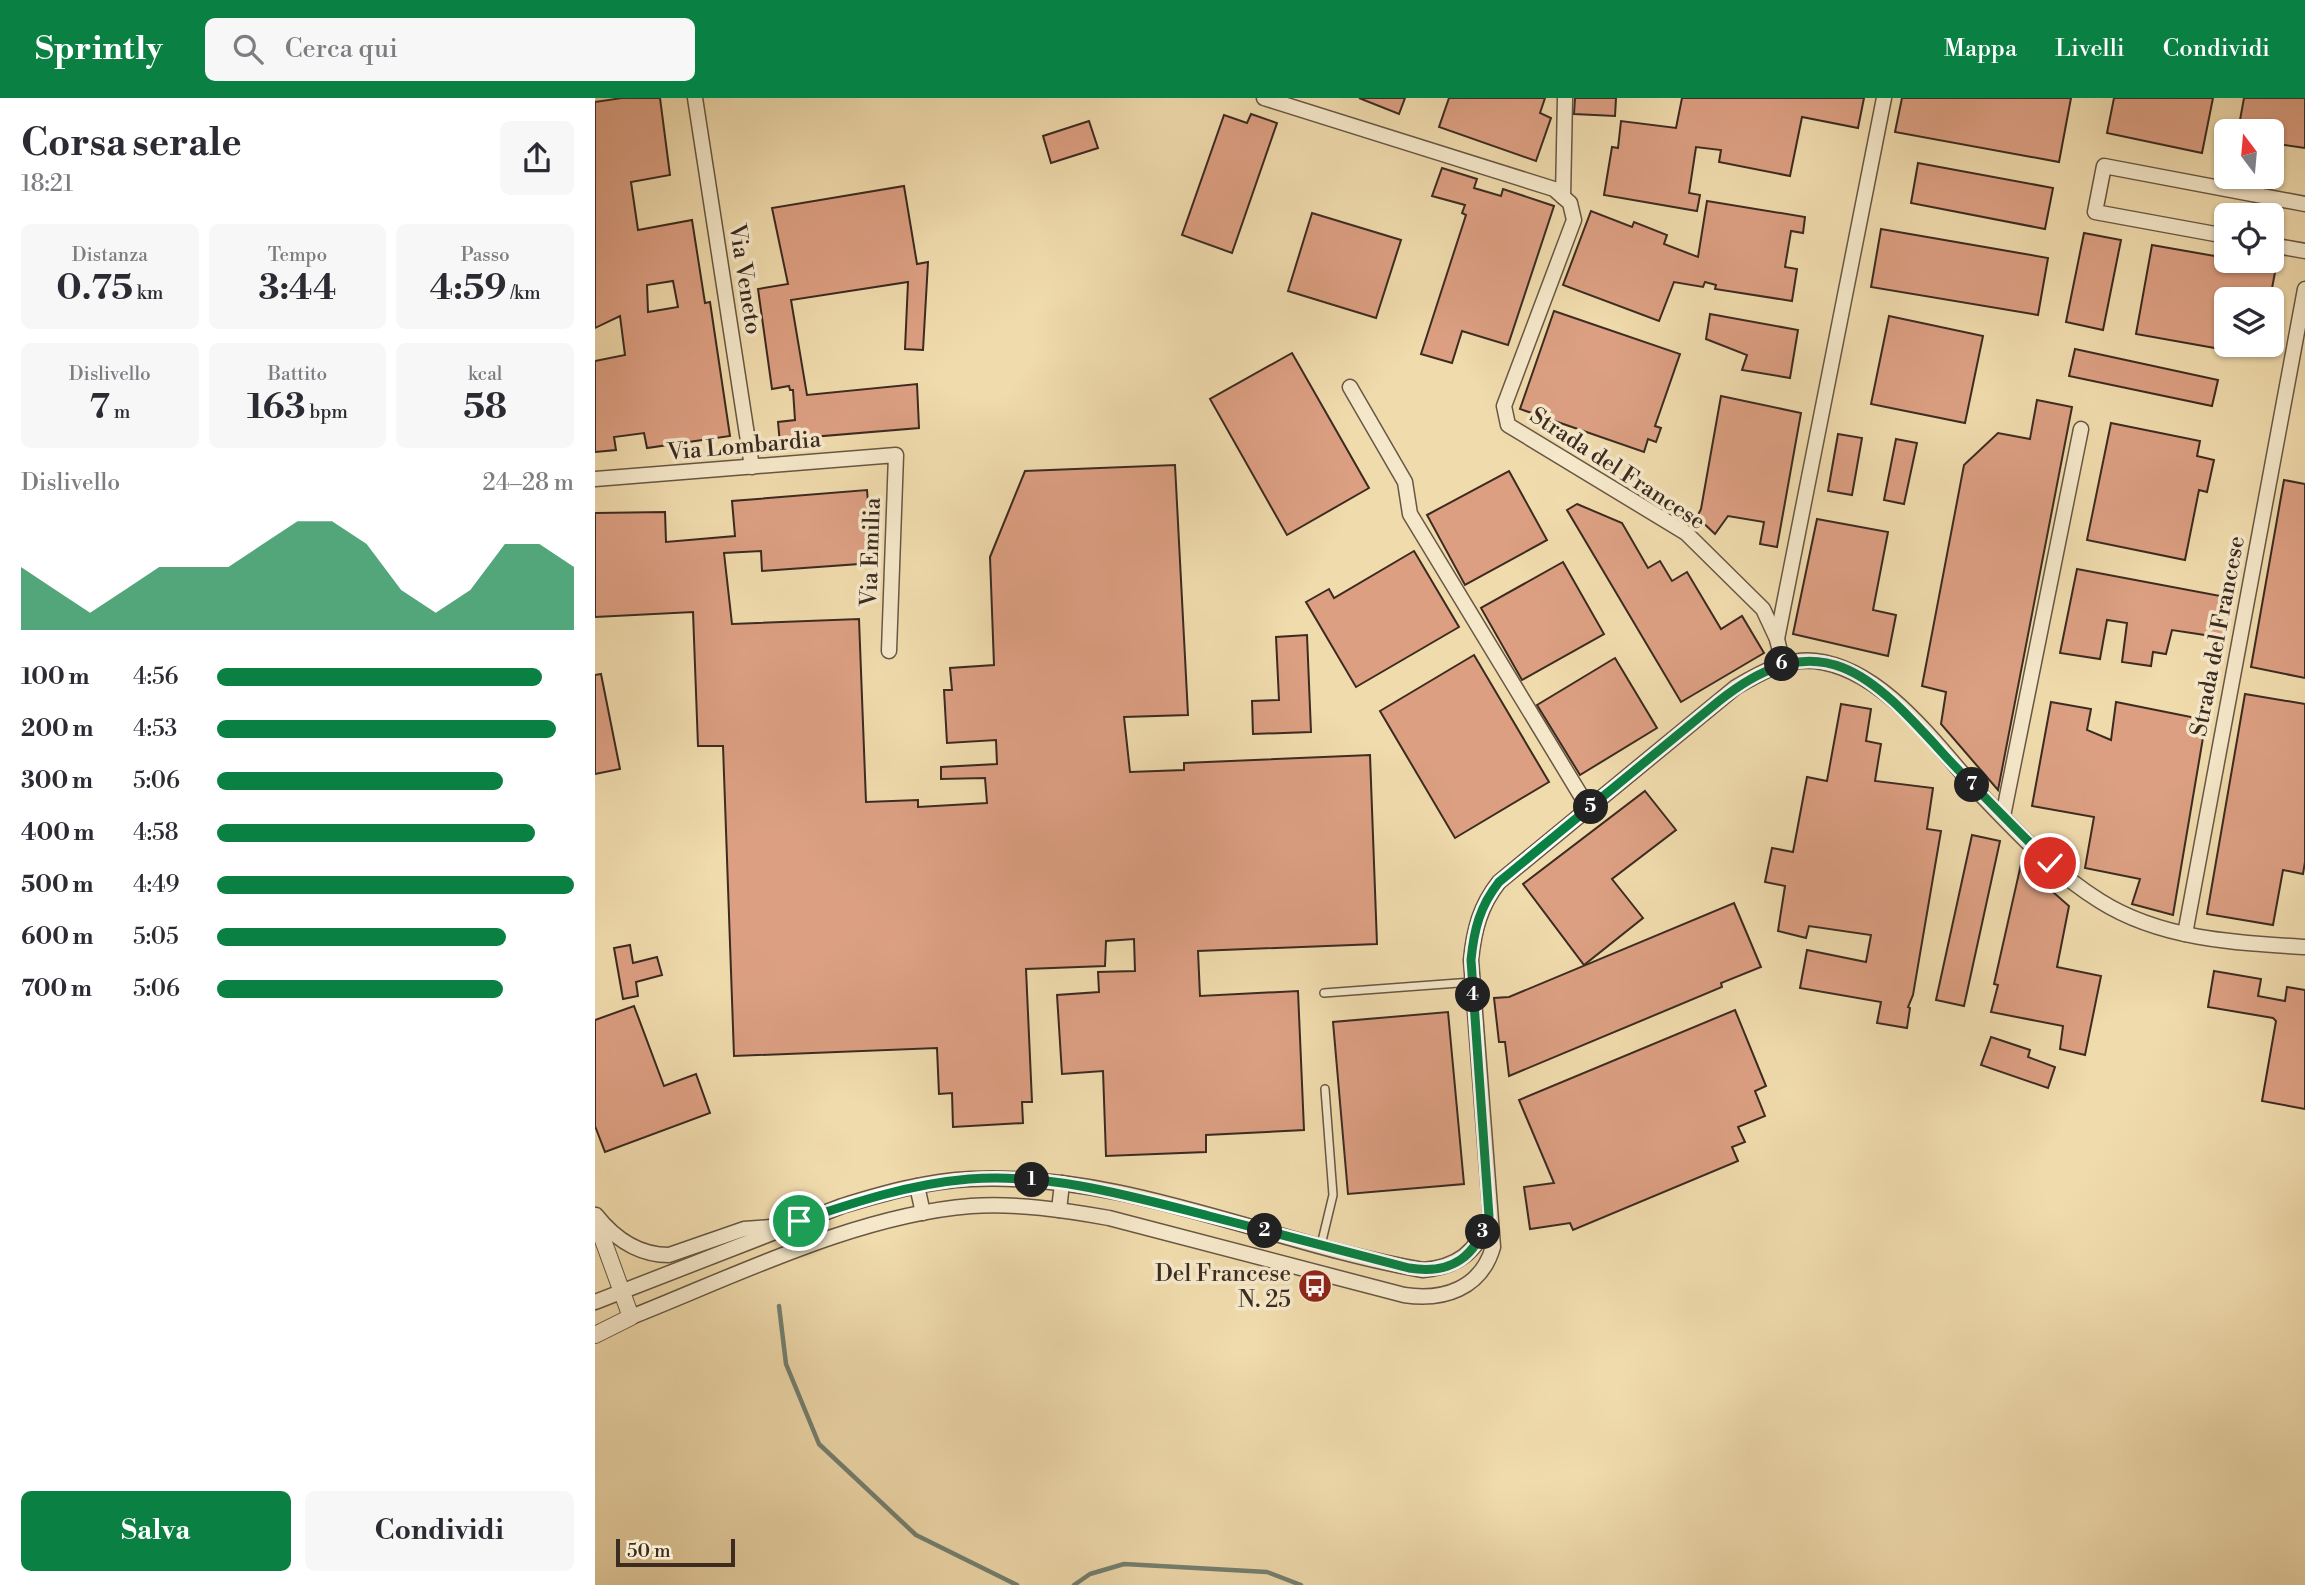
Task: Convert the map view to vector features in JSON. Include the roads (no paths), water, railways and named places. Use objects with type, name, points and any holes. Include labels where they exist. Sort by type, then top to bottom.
[{"type":"street","name":"Via Veneto","points":[[695,98],[752,467]]},
{"type":"street","points":[[1264,98],[1308,105],[1554,189],[1563,197]]},
{"type":"street","name":"Strada del Francese","points":[[1565,98],[1563,197],[1570,203],[1574,220],[1504,406],[1508,425],[1686,533],[1763,609],[1777,639],[1783,664]]},
{"type":"street","name":"Strada del Francese","points":[[1777,639],[1884,98]]},
{"type":"street","points":[[2214,234],[2095,212],[2104,166],[2305,204]]},
{"type":"street","points":[[2284,247],[2305,251]]},
{"type":"street","name":"Strada del Francese","points":[[2185,934],[2299,348],[2305,289]]},
{"type":"street","points":[[1350,387],[1405,482],[1410,514],[1588,809]]},
{"type":"street","points":[[2003,816],[2081,429]]},
{"type":"street","name":"Via Lombardia","points":[[595,479],[896,455]]},
{"type":"street","name":"Via Emilia","points":[[889,651],[896,455]]},
{"type":"street","points":[[595,1335],[631,1317],[809,1247],[890,1220],[972,1206],[1059,1210],[1109,1218],[1404,1295],[1421,1297],[1454,1293],[1482,1272],[1493,1247],[1472,982],[1473,933],[1490,893],[1499,882],[1736,687],[1783,664],[1798,660],[1845,667],[1870,681],[1906,713],[2050,863],[2093,897],[2138,922],[2185,934],[2305,947]]},
{"type":"street","points":[[595,1302],[790,1225],[883,1193],[970,1179],[1062,1183],[1114,1191],[1409,1268],[1437,1269],[1461,1260],[1478,1242],[1489,1216]]},
{"type":"street","points":[[1059,1210],[1062,1183]]},
{"type":"street","points":[[917,1186],[923,1213]]},
{"type":"street","points":[[595,1216],[622,1241],[638,1251],[657,1255],[669,1255],[744,1229],[790,1225]]},
{"type":"street","points":[[595,1216],[631,1317]]},
{"type":"street","points":[[1303,1268],[1315,1244]]},
{"type":"lane","points":[[1324,992],[1472,982]]},
{"type":"lane","points":[[1315,1244],[1333,1195],[1325,1089]]},
{"type":"waterway","points":[[779,1306],[786,1364],[819,1444],[916,1535],[1017,1585]]},
{"type":"waterway","points":[[1074,1585],[1090,1574],[1124,1564],[1267,1572],[1301,1585]]},
{"type":"place","name":"Del Francese N. 25","points":[[1315,1286]]}]
